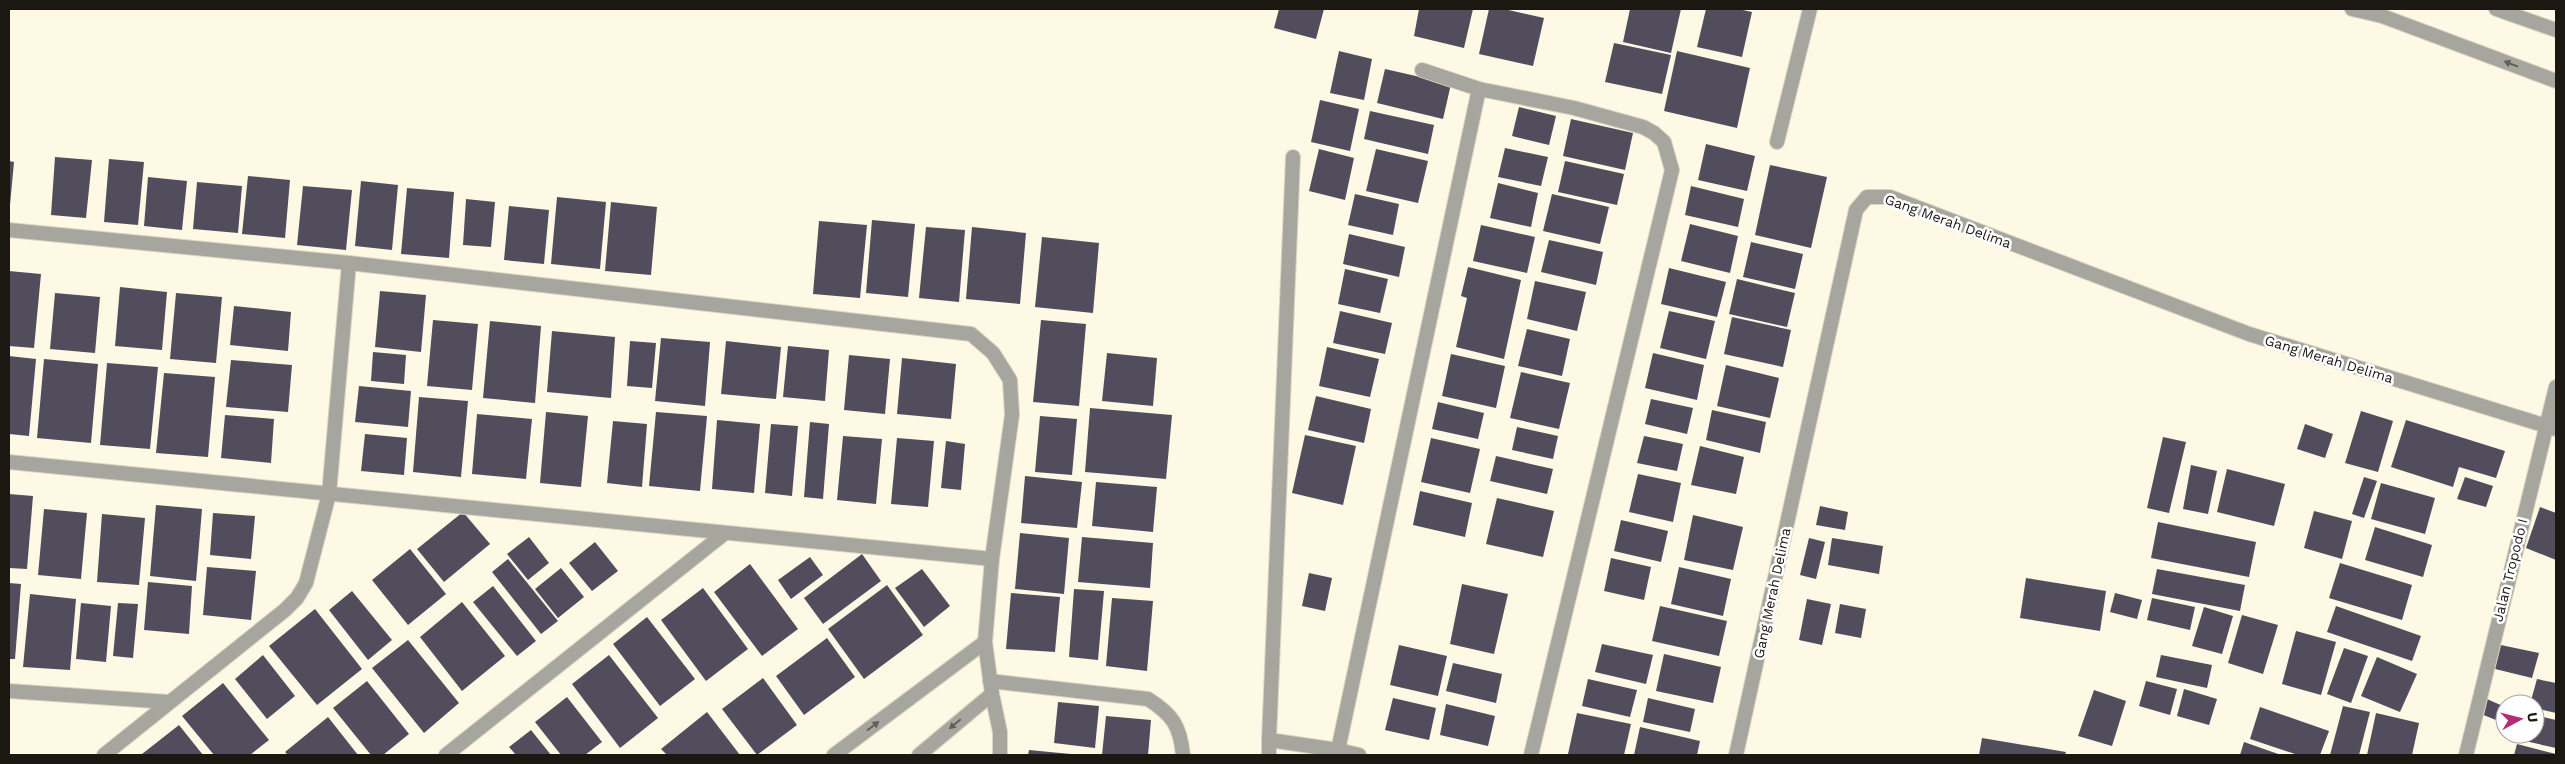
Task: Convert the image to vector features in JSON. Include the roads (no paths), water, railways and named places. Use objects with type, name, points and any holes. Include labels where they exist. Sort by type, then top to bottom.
[{"type":"street","points":[[1776,142],[1810,9]]},
{"type":"street","points":[[2352,9],[2388,12],[2556,81]]},
{"type":"street","points":[[2496,9],[2556,30]]},
{"type":"street","points":[[1422,70],[1479,89],[1574,108],[1643,127],[1654,133],[1664,142],[1672,170],[1531,755]]},
{"type":"street","points":[[1338,750],[1479,89]]},
{"type":"street","points":[[1269,755],[1293,157]]},
{"type":"street","name":"Gang Merah Delima","points":[[1736,755],[1856,210],[1867,197],[1890,197],[2249,334],[2551,428]]},
{"type":"street","points":[[9,230],[349,263],[971,334],[993,352],[1010,380],[1012,415],[992,559],[985,642],[991,688],[1000,732],[1000,755]]},
{"type":"street","points":[[104,755],[298,598],[306,583],[329,494],[349,263]]},
{"type":"street","name":"Jalan Tropodo I","points":[[2466,755],[2551,428],[2556,386]]},
{"type":"street","points":[[9,462],[992,559]]},
{"type":"street","points":[[446,755],[726,533]]},
{"type":"street","points":[[834,755],[985,642]]},
{"type":"street","points":[[919,755],[991,688],[1148,699],[1167,711],[1177,727],[1183,755]]},
{"type":"street","points":[[9,691],[169,702]]},
{"type":"street","points":[[1269,740],[1359,755]]}]
